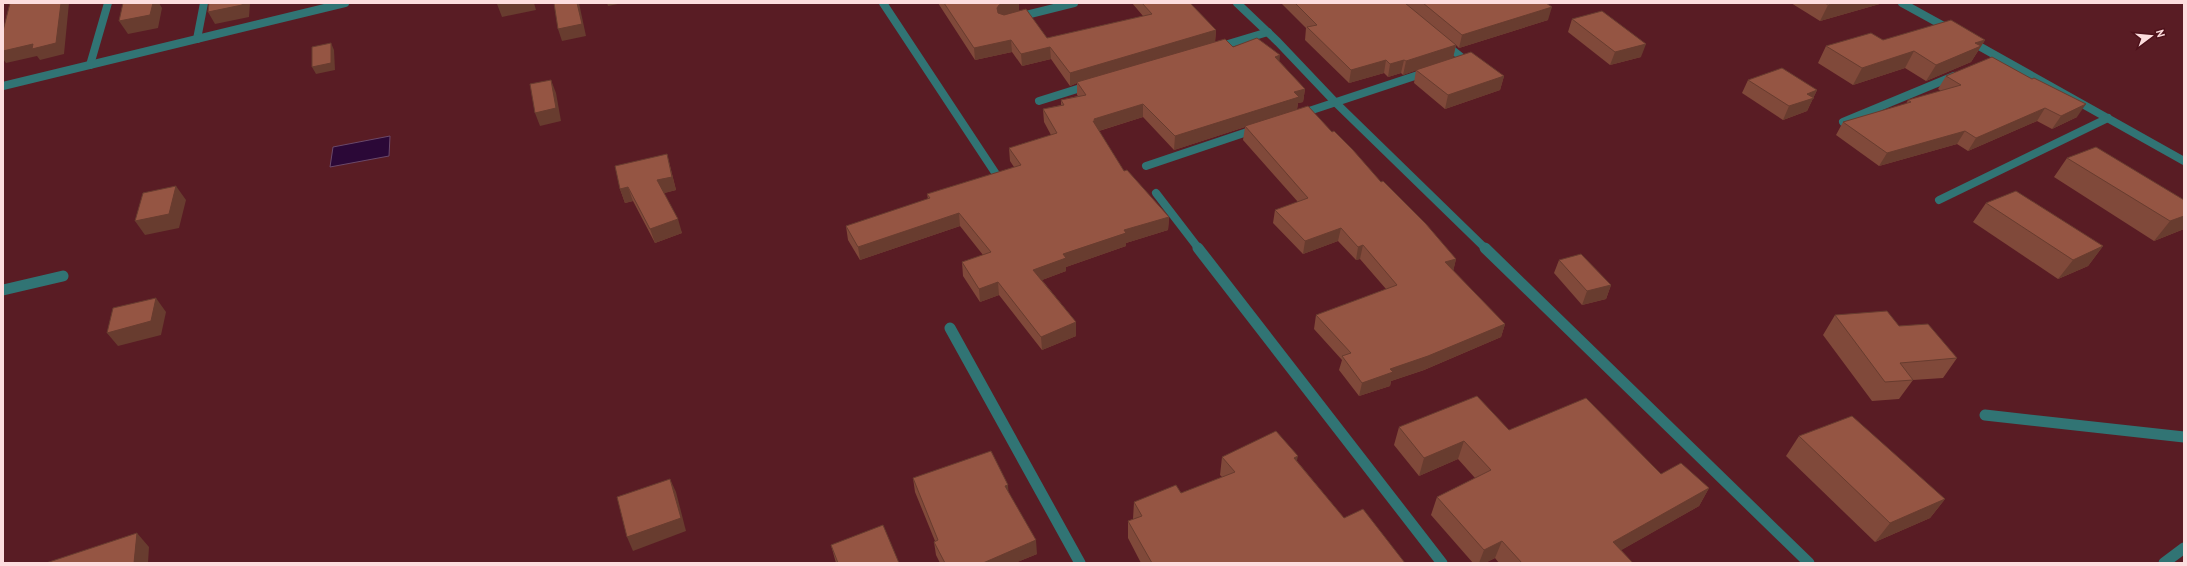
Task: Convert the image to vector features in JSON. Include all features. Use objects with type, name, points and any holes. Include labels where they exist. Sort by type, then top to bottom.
[{"type":"street","points":[[90,65],[108,3]]},
{"type":"street","points":[[197,39],[204,3]]},
{"type":"street","points":[[3,86],[345,3]]},
{"type":"street","points":[[883,3],[996,174]]},
{"type":"street","points":[[1010,19],[1074,3]]},
{"type":"street","points":[[1237,3],[1268,32],[1335,102],[1810,563]]},
{"type":"street","points":[[1902,3],[2184,161]]},
{"type":"street","points":[[1211,49],[1268,32]]},
{"type":"street","points":[[1437,37],[1465,60],[1452,64]]},
{"type":"street","points":[[1984,63],[1999,57]]},
{"type":"street","points":[[1289,118],[1438,69]]},
{"type":"street","points":[[1843,122],[1963,72]]},
{"type":"street","points":[[1039,101],[1096,84]]},
{"type":"street","points":[[1939,200],[2108,118]]},
{"type":"street","points":[[1146,166],[1267,125]]},
{"type":"street","points":[[1156,193],[1442,563]]},
{"type":"street","points":[[3,290],[64,276]]},
{"type":"street","points":[[950,328],[1080,563]]},
{"type":"street","points":[[1985,415],[2184,437]]},
{"type":"street","points":[[2164,563],[2184,548]]},
{"type":"shaded area","points":[[390,136],[389,156],[330,167],[333,147]]},
{"type":"building","points":[[10,3],[61,3],[56,43],[32,49],[33,44],[3,51],[3,31]]},
{"type":"building","points":[[123,3],[153,3],[150,15],[119,21]]},
{"type":"building","points":[[209,3],[243,3],[242,5],[208,12]]},
{"type":"building","points":[[554,3],[577,3],[582,24],[558,29]]},
{"type":"building","points":[[944,3],[1005,3],[999,5],[997,8],[998,13],[1004,15],[1026,9],[1047,38],[1152,14],[1142,3],[1190,3],[1216,30],[1070,73],[1050,47],[1021,54],[1011,40],[974,48]]},
{"type":"building","points":[[1295,3],[1405,3],[1456,45],[1406,61],[1404,60],[1390,64],[1386,60],[1351,70],[1307,27],[1317,25]]},
{"type":"building","points":[[1423,3],[1546,3],[1552,7],[1462,35]]},
{"type":"building","points":[[1602,11],[1646,44],[1615,52],[1572,19]]},
{"type":"building","points":[[1951,20],[1985,40],[1975,43],[1981,46],[1936,65],[1914,51],[1862,68],[1826,46],[1871,33],[1883,40]]},
{"type":"building","points":[[1257,38],[1280,55],[1275,57],[1305,89],[1294,92],[1299,97],[1175,136],[1143,104],[1094,119],[1095,121],[1093,121],[1124,171],[1127,170],[1169,217],[1124,230],[1126,233],[1063,254],[1066,258],[1033,270],[1076,322],[1041,337],[998,282],[979,289],[962,262],[991,252],[959,213],[858,247],[846,226],[930,198],[927,194],[1021,165],[1009,148],[1057,133],[1043,109],[1064,105],[1061,100],[1086,95],[1077,82],[1225,39],[1233,47]]},
{"type":"building","points":[[331,43],[331,63],[312,67],[312,47]]},
{"type":"building","points":[[1471,52],[1504,76],[1448,95],[1416,70]]},
{"type":"building","points":[[1992,57],[2032,79],[2034,78],[2086,104],[2061,116],[2045,108],[1976,138],[1965,131],[1887,153],[1843,122],[1911,102],[1908,100],[1961,85],[1946,76]]},
{"type":"building","points":[[1782,68],[1817,90],[1807,94],[1814,98],[1789,106],[1748,80]]},
{"type":"building","points":[[551,80],[556,108],[535,113],[530,84]]},
{"type":"building","points":[[1308,106],[1332,132],[1334,131],[1353,150],[1381,182],[1383,181],[1426,224],[1456,259],[1445,262],[1505,324],[1428,356],[1390,369],[1393,372],[1362,383],[1342,356],[1351,353],[1316,315],[1397,285],[1363,245],[1358,247],[1341,228],[1305,241],[1275,210],[1308,198],[1245,126]]},
{"type":"building","points":[[2096,147],[2184,200],[2184,216],[2170,221],[2067,158]]},
{"type":"building","points":[[667,154],[672,177],[657,180],[678,219],[650,229],[628,187],[620,189],[615,166]]},
{"type":"building","points":[[176,186],[169,214],[135,221],[143,193]]},
{"type":"building","points":[[2016,191],[2103,246],[2073,260],[1986,203]]},
{"type":"building","points":[[1581,254],[1611,285],[1587,291],[1559,260]]},
{"type":"building","points":[[156,298],[151,321],[107,333],[113,308]]},
{"type":"building","points":[[1887,311],[1899,326],[1928,324],[1957,358],[1900,363],[1913,380],[1885,382],[1835,315]]},
{"type":"building","points":[[1477,396],[1509,430],[1586,398],[1661,474],[1681,463],[1709,488],[1613,542],[1633,563],[1522,563],[1502,541],[1484,550],[1437,497],[1491,470],[1464,441],[1424,458],[1399,427]]},
{"type":"building","points":[[1852,416],[1945,499],[1890,523],[1799,436]]},
{"type":"building","points":[[1276,431],[1298,456],[1294,458],[1344,518],[1363,509],[1405,563],[1152,563],[1128,521],[1142,516],[1134,502],[1176,485],[1181,493],[1235,472],[1222,457]]},
{"type":"building","points":[[991,451],[1008,485],[1005,486],[1036,540],[983,563],[945,563],[934,542],[938,540],[913,478]]},
{"type":"building","points":[[670,479],[681,518],[627,537],[617,497]]},
{"type":"building","points":[[883,525],[899,563],[838,563],[831,545]]},
{"type":"building","points":[[137,533],[134,563],[46,563]]}]
